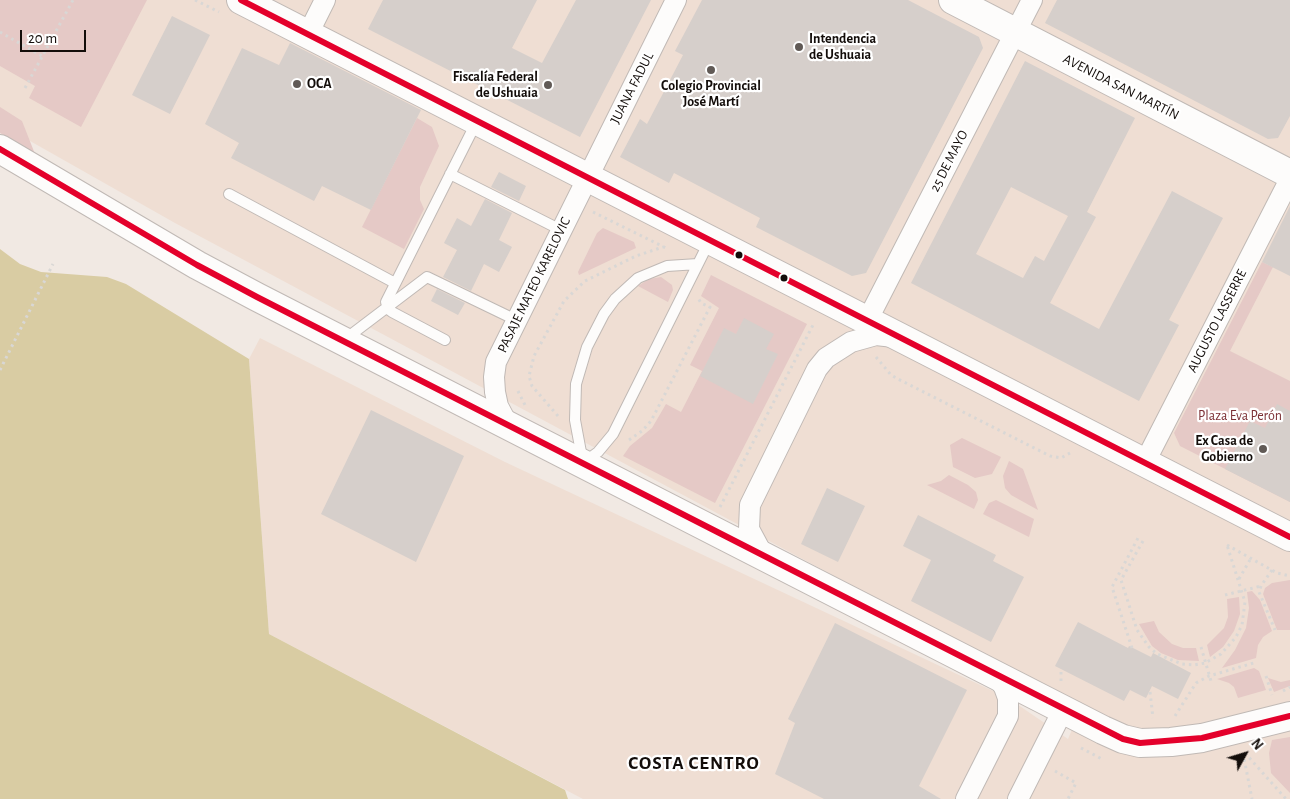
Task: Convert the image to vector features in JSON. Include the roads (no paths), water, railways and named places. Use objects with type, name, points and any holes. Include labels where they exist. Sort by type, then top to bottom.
[{"type":"main road","points":[[241,0],[1290,537]]},
{"type":"main road","name":"AVENIDA SAN MARTÍN","points":[[953,0],[1290,174]]},
{"type":"main road","points":[[0,149],[197,265],[344,341],[518,417],[763,555],[995,674],[1060,697],[1123,739],[1140,743],[1202,738],[1290,716]]},
{"type":"street","points":[[308,34],[325,0]]},
{"type":"street","name":"JUANA FADUL","points":[[588,176],[676,0]]},
{"type":"street","name":"25 DE MAYO","points":[[867,321],[1032,0]]},
{"type":"street","name":"PASAJE MATEO KARELOVIC","points":[[518,417],[498,406],[494,377],[496,362],[588,176]]},
{"type":"street","name":"AUGUSTO LASSERRE","points":[[1145,462],[1290,179]]},
{"type":"street","points":[[763,555],[749,529],[750,505],[755,491],[817,369],[832,354],[851,342],[876,335],[903,339]]},
{"type":"street","points":[[966,799],[1008,716],[1008,698],[1004,687],[995,674]]},
{"type":"street","points":[[1018,799],[1037,761],[1060,697]]},
{"type":"lane","points":[[387,308],[386,302],[395,283],[477,120]]},
{"type":"lane","points":[[450,174],[561,230]]},
{"type":"lane","points":[[229,194],[395,283]]},
{"type":"lane","points":[[698,264],[667,266],[638,278],[615,299],[604,314],[588,347],[576,384],[574,403],[581,453],[598,452],[613,434],[711,240]]},
{"type":"lane","points":[[344,341],[427,277],[516,320]]},
{"type":"lane","points":[[387,308],[445,340]]},
{"type":"place","name":"Intendencia de Ushuaia","points":[[799,47]]},
{"type":"place","name":"Colegio Provincial José Martí","points":[[711,70]]},
{"type":"place","name":"OCA","points":[[297,84]]},
{"type":"place","name":"Fiscalía Federal de Ushuaia","points":[[548,85]]},
{"type":"place","name":"Ex Casa de Gobierno","points":[[1263,449]]},
{"type":"district","name":"COSTA CENTRO","points":[[694,763]]},
{"type":"park label","name":"Plaza Eva Perón","points":[[1240,416]]}]
